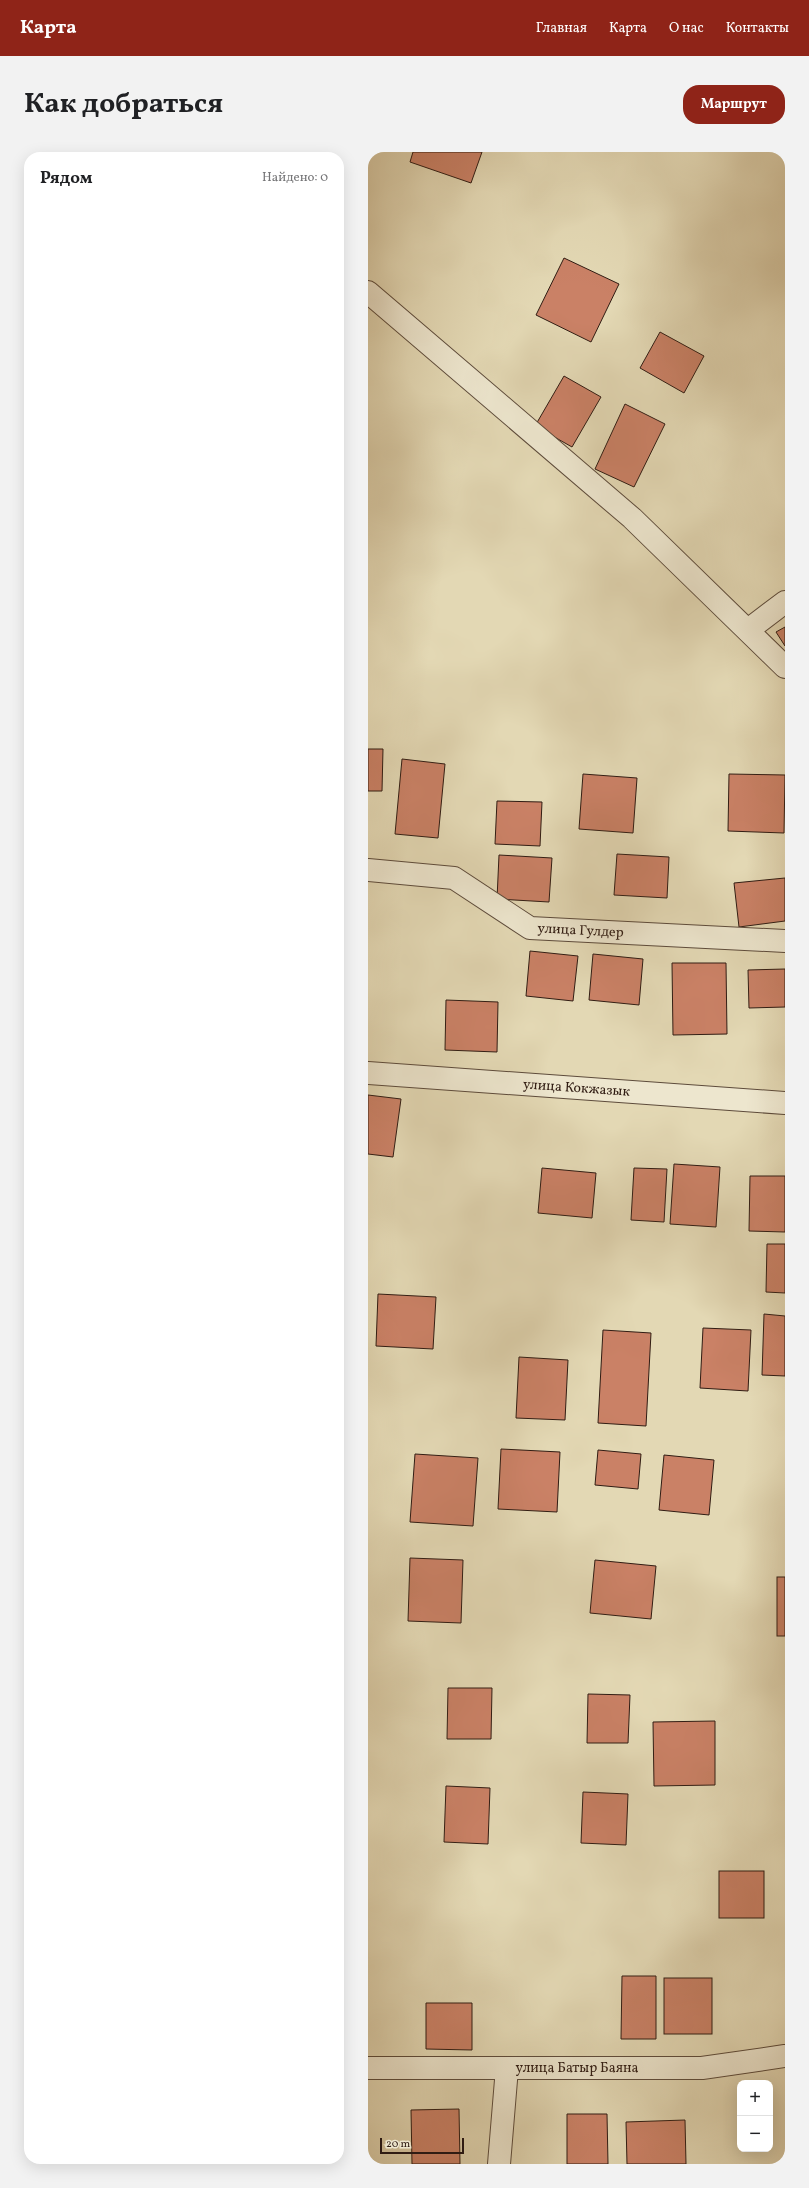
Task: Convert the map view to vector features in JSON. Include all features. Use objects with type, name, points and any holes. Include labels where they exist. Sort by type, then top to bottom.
[{"type":"street","points":[[368,292],[632,518],[785,667]]},
{"type":"street","points":[[748,630],[785,602]]},
{"type":"street","name":"улица Гулдер","points":[[368,870],[454,878],[530,928],[785,942]]},
{"type":"street","name":"улица Кокжазык","points":[[368,1073],[785,1103]]},
{"type":"street","name":"улица Батыр Баяна","points":[[368,2068],[702,2068],[785,2056]]},
{"type":"street","points":[[499,2164],[507,2068]]},
{"type":"building","points":[[413,152],[482,152],[471,183],[410,162]]},
{"type":"building","points":[[564,258],[619,284],[591,342],[536,315]]},
{"type":"building","points":[[660,332],[704,356],[684,393],[640,368]]},
{"type":"building","points":[[564,376],[601,397],[572,447],[535,426]]},
{"type":"building","points":[[625,404],[665,424],[634,487],[595,469]]},
{"type":"building","points":[[785,627],[785,646],[776,632]]},
{"type":"building","points":[[368,749],[383,749],[382,791],[368,791]]},
{"type":"building","points":[[402,759],[445,764],[438,838],[395,834]]},
{"type":"building","points":[[583,774],[637,778],[633,833],[579,829]]},
{"type":"building","points":[[729,774],[785,775],[784,833],[728,831]]},
{"type":"building","points":[[497,801],[542,802],[540,846],[495,844]]},
{"type":"building","points":[[617,854],[669,857],[667,898],[614,895]]},
{"type":"building","points":[[499,855],[552,858],[549,902],[497,899]]},
{"type":"building","points":[[785,878],[785,921],[739,927],[734,883]]},
{"type":"building","points":[[530,951],[578,956],[573,1001],[526,996]]},
{"type":"building","points":[[593,954],[643,959],[639,1005],[589,1000]]},
{"type":"building","points":[[672,963],[726,963],[727,1034],[673,1035]]},
{"type":"building","points":[[785,969],[785,1007],[749,1008],[748,970]]},
{"type":"building","points":[[446,1000],[498,1002],[497,1052],[445,1050]]},
{"type":"building","points":[[368,1095],[401,1099],[393,1157],[368,1154]]},
{"type":"building","points":[[674,1164],[720,1167],[716,1227],[670,1224]]},
{"type":"building","points":[[542,1168],[596,1173],[592,1218],[538,1213]]},
{"type":"building","points":[[634,1168],[667,1169],[664,1222],[631,1220]]},
{"type":"building","points":[[750,1176],[785,1176],[785,1232],[749,1231]]},
{"type":"building","points":[[767,1244],[785,1244],[785,1293],[766,1292]]},
{"type":"building","points":[[378,1294],[436,1297],[433,1349],[376,1346]]},
{"type":"building","points":[[764,1314],[785,1316],[785,1376],[762,1375]]},
{"type":"building","points":[[703,1328],[751,1330],[748,1391],[700,1388]]},
{"type":"building","points":[[603,1330],[651,1333],[646,1426],[598,1423]]},
{"type":"building","points":[[519,1357],[568,1360],[565,1420],[516,1418]]},
{"type":"building","points":[[501,1449],[560,1452],[557,1512],[498,1509]]},
{"type":"building","points":[[598,1450],[641,1454],[638,1489],[595,1485]]},
{"type":"building","points":[[415,1454],[478,1458],[473,1526],[410,1522]]},
{"type":"building","points":[[664,1455],[714,1460],[709,1515],[659,1510]]},
{"type":"building","points":[[410,1558],[463,1560],[461,1623],[408,1621]]},
{"type":"building","points":[[595,1560],[656,1566],[651,1619],[590,1613]]},
{"type":"building","points":[[777,1577],[785,1577],[785,1636],[777,1636]]},
{"type":"building","points":[[448,1688],[492,1688],[491,1739],[447,1739]]},
{"type":"building","points":[[588,1694],[630,1695],[628,1743],[587,1743]]},
{"type":"building","points":[[715,1721],[715,1785],[654,1786],[653,1722]]},
{"type":"building","points":[[446,1786],[490,1788],[488,1844],[444,1842]]},
{"type":"building","points":[[583,1792],[628,1794],[626,1845],[581,1843]]},
{"type":"building","points":[[719,1871],[764,1871],[764,1918],[719,1918]]},
{"type":"building","points":[[622,1976],[656,1976],[656,2039],[621,2039]]},
{"type":"building","points":[[664,1978],[712,1978],[712,2034],[664,2034]]},
{"type":"building","points":[[426,2003],[472,2003],[472,2050],[426,2049]]},
{"type":"building","points":[[459,2109],[460,2164],[412,2164],[411,2110]]},
{"type":"building","points":[[567,2114],[607,2114],[608,2164],[567,2164]]},
{"type":"building","points":[[685,2120],[686,2164],[627,2164],[626,2122]]}]
